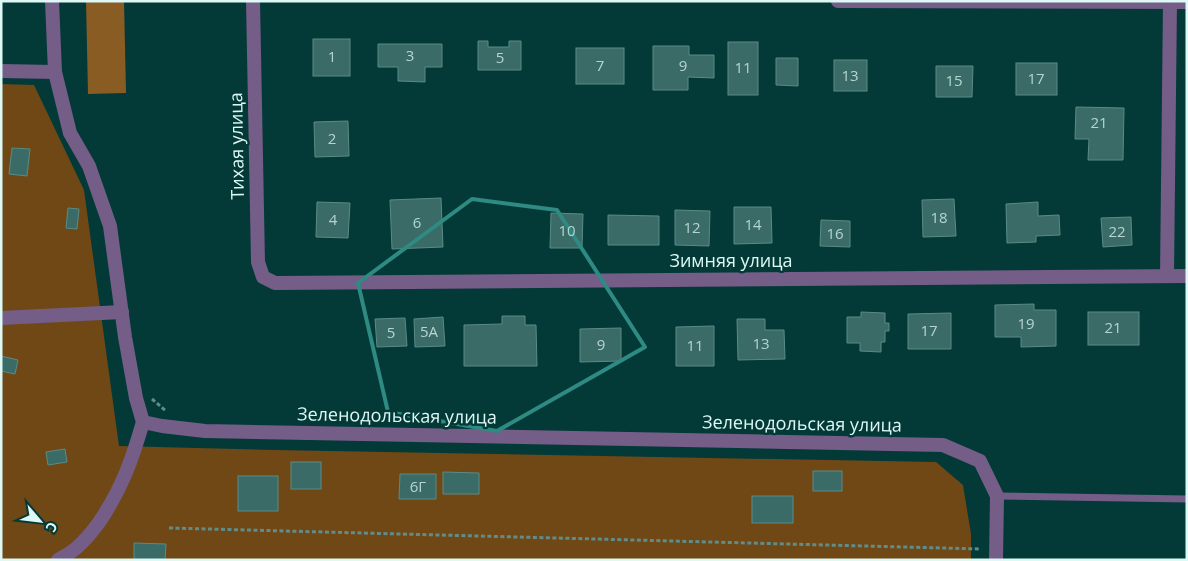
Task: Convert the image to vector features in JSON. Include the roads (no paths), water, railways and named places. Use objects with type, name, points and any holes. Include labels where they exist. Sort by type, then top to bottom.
[{"type":"street","points":[[52,1],[55,72],[70,133],[89,166],[110,226],[136,398],[142,422],[134,454],[123,482],[110,505],[92,533],[72,552],[58,560]]},
{"type":"street","name":"Тихая улица","points":[[253,1],[258,262],[263,277],[275,283]]},
{"type":"street","points":[[838,1],[1187,2]]},
{"type":"street","points":[[1167,276],[1170,2]]},
{"type":"street","points":[[1,71],[55,72]]},
{"type":"street","name":"Зимняя улица","points":[[275,283],[1187,276]]},
{"type":"street","points":[[1,318],[122,312]]},
{"type":"street","name":"Зеленодольская улица","points":[[142,422],[205,432],[943,446],[980,461],[996,496],[996,555]]},
{"type":"lane","points":[[996,496],[1187,499]]}]
